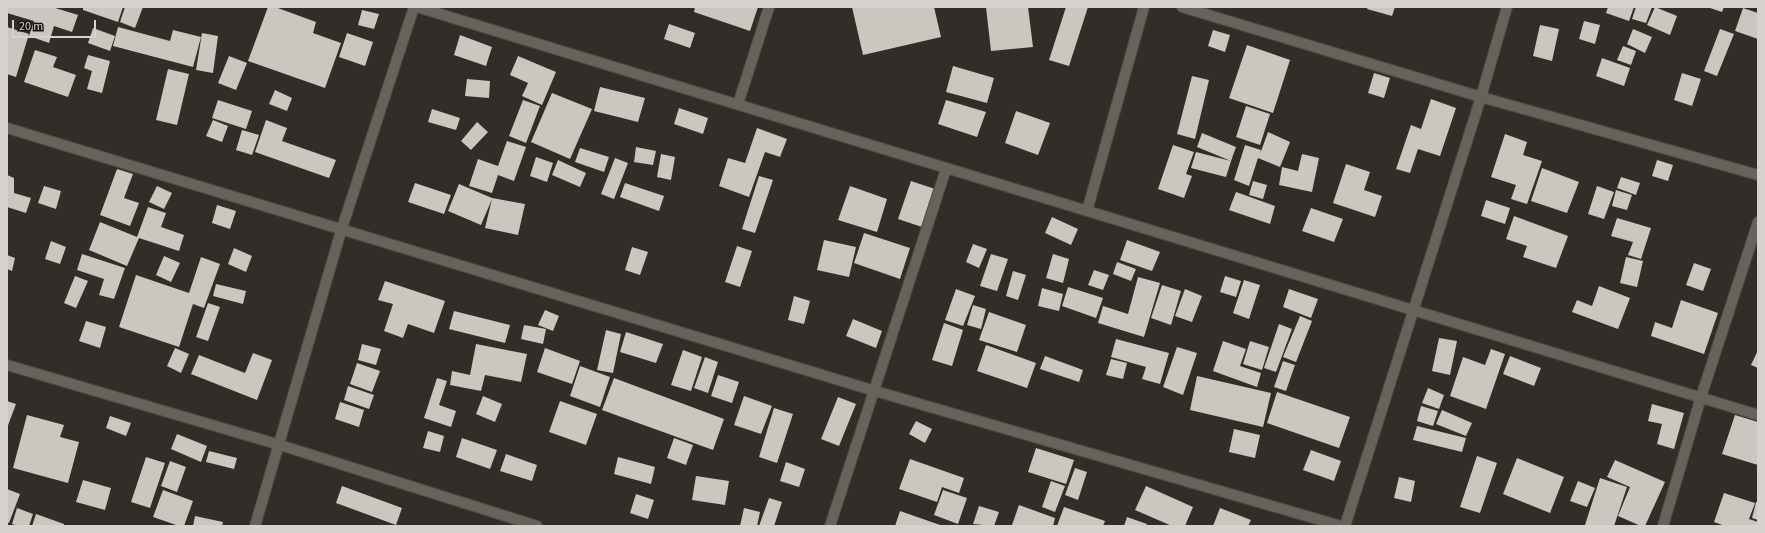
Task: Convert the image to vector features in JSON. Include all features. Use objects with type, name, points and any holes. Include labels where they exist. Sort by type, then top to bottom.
[{"type":"street","points":[[255,526],[342,231],[414,7]]},
{"type":"street","points":[[417,7],[1412,311],[1758,415]]},
{"type":"street","points":[[738,104],[769,7]]},
{"type":"street","points":[[1088,212],[1144,7]]},
{"type":"street","points":[[1182,7],[1481,97],[1758,175]]},
{"type":"street","points":[[1345,526],[1481,97],[1507,7]]},
{"type":"street","points":[[7,128],[342,231],[875,391],[1341,526]]},
{"type":"street","points":[[830,526],[946,169]]},
{"type":"street","points":[[1663,526],[1701,397],[1758,222]]},
{"type":"street","points":[[7,365],[280,444],[537,526]]},
{"type":"building","points":[[7,7],[52,7],[78,15],[72,32],[54,26],[49,43],[29,36],[34,21],[7,13]]},
{"type":"building","points":[[83,7],[123,7],[118,22],[83,10]]},
{"type":"building","points":[[125,7],[143,7],[135,28],[120,22]]},
{"type":"building","points":[[268,7],[275,7],[316,22],[313,33],[341,43],[325,88],[248,61]]},
{"type":"building","points":[[695,7],[758,7],[750,31],[694,12]]},
{"type":"building","points":[[852,7],[934,7],[941,37],[863,55]]},
{"type":"building","points":[[986,7],[1028,7],[1033,47],[991,51]]},
{"type":"building","points":[[1066,7],[1088,7],[1069,66],[1049,60]]},
{"type":"building","points":[[1368,7],[1395,7],[1392,16],[1367,9]]},
{"type":"building","points":[[1608,7],[1634,7],[1629,21],[1606,13]]},
{"type":"building","points":[[1636,7],[1652,7],[1646,23],[1632,19]]},
{"type":"building","points":[[1655,7],[1677,16],[1670,35],[1647,25]]},
{"type":"building","points":[[1707,7],[1724,7],[1722,12]]},
{"type":"building","points":[[1743,8],[1758,13],[1758,39],[1735,31]]},
{"type":"building","points":[[362,10],[379,14],[374,29],[358,25]]},
{"type":"building","points":[[1584,21],[1600,25],[1595,44],[1579,39]]},
{"type":"building","points":[[669,24],[695,33],[690,48],[664,39]]},
{"type":"building","points":[[1540,25],[1559,29],[1552,61],[1533,56]]},
{"type":"building","points":[[7,27],[29,34],[16,77],[7,74]]},
{"type":"building","points":[[118,27],[170,41],[173,30],[201,37],[193,67],[113,46]]},
{"type":"building","points":[[93,28],[115,36],[110,51],[88,43]]},
{"type":"building","points":[[1633,29],[1652,37],[1645,53],[1627,44]]},
{"type":"building","points":[[1720,29],[1734,34],[1717,76],[1704,71]]},
{"type":"building","points":[[1213,30],[1230,35],[1225,52],[1208,46]]},
{"type":"building","points":[[202,33],[218,36],[213,73],[196,70]]},
{"type":"building","points":[[347,33],[373,42],[365,66],[339,57]]},
{"type":"building","points":[[460,35],[492,47],[486,66],[454,55]]},
{"type":"building","points":[[1247,45],[1290,60],[1273,113],[1229,98]]},
{"type":"building","points":[[1623,46],[1636,51],[1631,65],[1617,60]]},
{"type":"building","points":[[35,50],[57,57],[53,67],[76,75],[68,97],[24,82]]},
{"type":"building","points":[[88,55],[110,61],[102,93],[87,89],[92,71],[84,68]]},
{"type":"building","points":[[229,56],[247,63],[236,90],[218,83]]},
{"type":"building","points":[[518,56],[556,72],[542,105],[522,96],[528,83],[510,75]]},
{"type":"building","points":[[1602,58],[1630,68],[1624,86],[1596,76]]},
{"type":"building","points":[[953,66],[994,78],[987,103],[946,92]]},
{"type":"building","points":[[168,69],[189,74],[177,125],[156,120]]},
{"type":"building","points":[[1374,73],[1390,78],[1384,98],[1368,93]]},
{"type":"building","points":[[1682,73],[1701,79],[1692,106],[1674,100]]},
{"type":"building","points":[[1192,76],[1209,80],[1195,139],[1177,134]]},
{"type":"building","points":[[467,79],[490,81],[489,98],[465,96]]},
{"type":"building","points":[[600,87],[645,98],[638,122],[594,111]]},
{"type":"building","points":[[275,90],[292,98],[287,111],[269,104]]},
{"type":"building","points":[[552,93],[592,109],[570,159],[531,142]]},
{"type":"building","points":[[1431,99],[1456,108],[1440,156],[1418,149],[1410,173],[1396,169],[1411,125],[1421,129]]},
{"type":"building","points":[[218,100],[252,111],[246,129],[212,118]]},
{"type":"building","points":[[523,100],[540,106],[526,143],[509,136]]},
{"type":"building","points":[[946,100],[986,112],[977,137],[938,124]]},
{"type":"building","points":[[1246,106],[1270,114],[1260,145],[1236,137]]},
{"type":"building","points":[[679,108],[708,118],[703,134],[674,124]]},
{"type":"building","points":[[432,109],[460,118],[456,130],[428,122]]},
{"type":"building","points":[[1016,111],[1050,123],[1038,155],[1005,143]]},
{"type":"building","points":[[213,120],[228,126],[222,142],[206,136]]},
{"type":"building","points":[[266,120],[287,128],[282,141],[336,160],[329,178],[255,152]]},
{"type":"building","points":[[477,122],[488,132],[471,150],[461,141]]},
{"type":"building","points":[[757,128],[787,139],[780,157],[765,152],[749,197],[719,186],[728,158],[745,163]]},
{"type":"building","points":[[242,130],[259,135],[252,155],[236,150]]},
{"type":"building","points":[[1268,132],[1290,142],[1280,167],[1258,158],[1249,186],[1234,180],[1245,145],[1261,150],[1260,154]]},
{"type":"building","points":[[1202,133],[1236,147],[1231,161],[1197,147]]},
{"type":"building","points":[[1505,134],[1527,142],[1523,155],[1542,161],[1527,204],[1511,199],[1516,185],[1491,177]]},
{"type":"building","points":[[507,141],[526,147],[514,181],[498,175],[492,193],[469,186],[478,159],[498,166]]},
{"type":"building","points":[[1173,145],[1194,152],[1186,174],[1192,176],[1184,198],[1158,189]]},
{"type":"building","points":[[636,147],[656,151],[653,165],[634,162]]},
{"type":"building","points":[[580,148],[609,157],[604,172],[575,162]]},
{"type":"building","points":[[1196,152],[1231,161],[1226,177],[1191,168]]},
{"type":"building","points":[[661,154],[675,157],[671,180],[657,177]]},
{"type":"building","points":[[1302,154],[1319,158],[1312,192],[1279,185],[1282,167],[1298,171]]},
{"type":"building","points":[[536,157],[553,163],[547,182],[530,176]]},
{"type":"building","points":[[615,158],[628,163],[614,199],[601,194]]},
{"type":"building","points":[[558,160],[586,173],[580,187],[552,175]]},
{"type":"building","points":[[1657,160],[1673,165],[1668,181],[1652,176]]},
{"type":"building","points":[[1346,164],[1370,172],[1364,190],[1382,196],[1375,217],[1333,203]]},
{"type":"building","points":[[1542,168],[1579,182],[1567,213],[1531,201]]},
{"type":"building","points":[[117,169],[133,174],[124,198],[139,203],[130,226],[100,215]]},
{"type":"building","points":[[7,175],[14,178],[14,193],[31,198],[26,213],[7,207]]},
{"type":"building","points":[[759,176],[773,180],[755,233],[742,229]]},
{"type":"building","points":[[1621,177],[1640,183],[1636,195],[1617,188]]},
{"type":"building","points":[[911,181],[935,189],[922,227],[898,219]]},
{"type":"building","points":[[1253,181],[1267,185],[1263,199],[1249,195]]},
{"type":"building","points":[[415,183],[451,195],[444,214],[408,202]]},
{"type":"building","points":[[625,183],[664,196],[659,211],[620,197]]},
{"type":"building","points":[[459,184],[492,198],[525,204],[518,235],[485,228],[492,199],[481,225],[448,211]]},
{"type":"building","points":[[44,186],[61,191],[56,209],[38,203]]},
{"type":"building","points":[[157,186],[172,193],[164,209],[149,202]]},
{"type":"building","points":[[850,186],[887,199],[877,232],[838,220]]},
{"type":"building","points":[[1597,186],[1614,192],[1604,219],[1588,214]]},
{"type":"building","points":[[1616,190],[1632,195],[1627,210],[1612,206]]},
{"type":"building","points":[[1236,192],[1275,206],[1270,224],[1229,210]]},
{"type":"building","points":[[1486,200],[1510,208],[1505,224],[1481,216]]},
{"type":"building","points":[[217,205],[236,211],[230,229],[212,223]]},
{"type":"building","points":[[148,207],[166,213],[161,227],[184,235],[179,251],[139,238],[127,266],[89,250],[100,222],[137,237]]},
{"type":"building","points":[[1311,208],[1343,219],[1334,242],[1302,231]]},
{"type":"building","points":[[1514,216],[1568,236],[1556,268],[1523,257],[1527,246],[1506,239]]},
{"type":"building","points":[[1052,217],[1078,229],[1071,245],[1045,233]]},
{"type":"building","points":[[1617,218],[1651,228],[1641,259],[1628,255],[1633,242],[1611,236]]},
{"type":"building","points":[[864,233],[910,248],[900,279],[854,263]]},
{"type":"building","points":[[824,240],[856,247],[849,277],[817,270]]},
{"type":"building","points":[[1127,240],[1160,252],[1152,271],[1120,260]]},
{"type":"building","points":[[51,241],[66,247],[60,264],[45,259]]},
{"type":"building","points":[[973,244],[987,249],[979,268],[966,262]]},
{"type":"building","points":[[737,246],[752,251],[740,287],[725,282]]},
{"type":"building","points":[[632,247],[648,252],[640,275],[625,270]]},
{"type":"building","points":[[234,248],[252,256],[246,272],[228,264]]},
{"type":"building","points":[[82,254],[125,268],[114,299],[99,295],[104,279],[77,270]]},
{"type":"building","points":[[991,254],[1008,259],[997,291],[980,286]]},
{"type":"building","points":[[1053,254],[1069,259],[1063,283],[1046,278]]},
{"type":"building","points":[[7,255],[15,258],[12,271],[7,269]]},
{"type":"building","points":[[164,256],[180,263],[171,282],[156,275]]},
{"type":"building","points":[[201,257],[220,264],[204,308],[193,304],[179,347],[119,327],[136,275],[189,293]]},
{"type":"building","points":[[1626,257],[1643,261],[1637,287],[1620,283]]},
{"type":"building","points":[[1117,262],[1136,269],[1131,281],[1113,274]]},
{"type":"building","points":[[1694,263],[1711,269],[1703,291],[1686,285]]},
{"type":"building","points":[[1094,270],[1109,275],[1103,290],[1088,285]]},
{"type":"building","points":[[1013,271],[1026,275],[1018,300],[1006,296]]},
{"type":"building","points":[[75,276],[88,281],[76,308],[64,303]]},
{"type":"building","points":[[1225,276],[1241,281],[1236,297],[1220,292]]},
{"type":"building","points":[[1138,277],[1160,283],[1144,337],[1098,323],[1103,306],[1128,314]]},
{"type":"building","points":[[1244,280],[1260,285],[1249,319],[1233,313]]},
{"type":"building","points":[[385,281],[445,301],[434,333],[408,324],[403,338],[384,331],[393,304],[378,300]]},
{"type":"building","points":[[216,284],[246,291],[243,304],[213,296]]},
{"type":"building","points":[[1162,285],[1181,291],[1171,325],[1151,318]]},
{"type":"building","points":[[1599,286],[1630,298],[1618,329],[1572,312],[1577,300],[1592,306]]},
{"type":"building","points":[[1068,287],[1103,298],[1096,318],[1062,306]]},
{"type":"building","points":[[1042,288],[1063,294],[1059,311],[1038,306]]},
{"type":"building","points":[[956,289],[975,296],[963,326],[945,320]]},
{"type":"building","points":[[1185,289],[1202,296],[1192,322],[1175,316]]},
{"type":"building","points":[[1289,289],[1318,299],[1311,318],[1283,307]]},
{"type":"building","points":[[794,296],[810,301],[804,324],[788,320]]},
{"type":"building","points":[[1681,300],[1718,313],[1704,354],[1651,336],[1655,322],[1672,328]]},
{"type":"building","points":[[208,303],[220,307],[208,341],[196,337]]},
{"type":"building","points":[[973,305],[986,309],[981,329],[967,325]]},
{"type":"building","points":[[545,310],[559,316],[553,331],[538,325]]},
{"type":"building","points":[[454,311],[510,325],[505,343],[449,329]]},
{"type":"building","points":[[989,312],[1026,325],[1017,352],[979,340]]},
{"type":"building","points":[[1300,316],[1312,321],[1296,362],[1283,357]]},
{"type":"building","points":[[853,319],[882,331],[876,348],[846,336]]},
{"type":"building","points":[[86,321],[106,327],[100,348],[79,341]]},
{"type":"building","points":[[944,323],[963,330],[952,366],[932,360]]},
{"type":"building","points":[[1279,324],[1292,329],[1276,372],[1264,368]]},
{"type":"building","points":[[524,325],[546,329],[543,344],[521,339]]},
{"type":"building","points":[[606,330],[621,334],[613,373],[597,370]]},
{"type":"building","points":[[626,332],[663,344],[656,363],[620,352]]},
{"type":"building","points":[[1439,338],[1457,341],[1450,375],[1432,371]]},
{"type":"building","points":[[1116,339],[1169,353],[1160,384],[1142,379],[1146,367],[1111,357]]},
{"type":"building","points":[[1223,341],[1246,349],[1240,366],[1261,373],[1257,387],[1213,371]]},
{"type":"building","points":[[1250,341],[1269,347],[1262,370],[1243,364]]},
{"type":"building","points":[[362,344],[381,349],[376,365],[358,360]]},
{"type":"building","points":[[476,344],[527,354],[521,382],[485,375],[481,391],[450,385],[452,371],[470,375]]},
{"type":"building","points":[[986,345],[1036,363],[1027,388],[977,371]]},
{"type":"building","points":[[1177,347],[1197,353],[1183,395],[1163,387]]},
{"type":"building","points":[[175,348],[189,354],[181,373],[167,366]]},
{"type":"building","points":[[545,348],[580,361],[572,384],[537,372]]},
{"type":"building","points":[[1491,349],[1505,354],[1486,409],[1450,396],[1463,357],[1485,365]]},
{"type":"building","points":[[683,350],[702,357],[691,391],[671,385]]},
{"type":"building","points":[[1758,350],[1758,368],[1751,365]]},
{"type":"building","points":[[253,353],[272,360],[257,400],[191,374],[199,355],[245,373]]},
{"type":"building","points":[[1045,356],[1083,370],[1079,382],[1040,369]]},
{"type":"building","points":[[1510,356],[1541,368],[1534,386],[1503,374]]},
{"type":"building","points":[[705,357],[718,362],[708,393],[694,388]]},
{"type":"building","points":[[1111,359],[1127,363],[1123,379],[1106,375]]},
{"type":"building","points":[[1283,361],[1295,365],[1286,391],[1274,387]]},
{"type":"building","points":[[357,363],[380,371],[372,392],[350,384]]},
{"type":"building","points":[[580,366],[610,377],[600,407],[570,396]]},
{"type":"building","points":[[718,375],[739,382],[732,403],[711,396]]},
{"type":"building","points":[[1197,376],[1271,393],[1263,427],[1190,410]]},
{"type":"building","points":[[437,378],[447,381],[439,405],[456,411],[451,427],[424,418]]},
{"type":"building","points":[[614,378],[724,419],[713,450],[602,410]]},
{"type":"building","points":[[348,386],[374,395],[369,409],[344,400]]},
{"type":"building","points":[[1428,388],[1444,395],[1439,409],[1422,403]]},
{"type":"building","points":[[1277,392],[1350,417],[1339,448],[1267,423]]},
{"type":"building","points":[[483,396],[502,404],[495,422],[476,414]]},
{"type":"building","points":[[744,396],[772,406],[761,434],[734,425]]},
{"type":"building","points":[[838,397],[856,404],[839,446],[821,439]]},
{"type":"building","points":[[7,401],[16,404],[7,428]]},
{"type":"building","points":[[560,401],[597,414],[586,445],[549,432]]},
{"type":"building","points":[[340,402],[364,410],[359,427],[335,419]]},
{"type":"building","points":[[1652,404],[1684,413],[1674,449],[1657,444],[1662,424],[1648,421]]},
{"type":"building","points":[[1421,406],[1438,411],[1433,426],[1417,421]]},
{"type":"building","points":[[774,408],[793,414],[777,463],[759,457]]},
{"type":"building","points":[[1442,410],[1472,423],[1466,436],[1436,424]]},
{"type":"building","points":[[27,415],[64,425],[60,437],[79,442],[68,483],[13,468]]},
{"type":"building","points":[[1735,415],[1758,422],[1758,465],[1722,454]]},
{"type":"building","points":[[110,416],[131,423],[126,436],[106,428]]},
{"type":"building","points":[[916,421],[932,429],[925,443],[909,434]]},
{"type":"building","points":[[1417,426],[1466,438],[1462,452],[1413,440]]},
{"type":"building","points":[[1234,429],[1260,435],[1255,458],[1229,452]]},
{"type":"building","points":[[428,431],[444,436],[440,452],[423,448]]},
{"type":"building","points":[[177,434],[207,446],[201,462],[171,449]]},
{"type":"building","points":[[462,438],[497,450],[490,469],[456,457]]},
{"type":"building","points":[[674,438],[693,445],[686,465],[667,458]]},
{"type":"building","points":[[1036,448],[1074,460],[1066,484],[1028,472]]},
{"type":"building","points":[[1311,450],[1341,461],[1334,481],[1303,470]]},
{"type":"building","points":[[209,451],[237,458],[234,469],[206,462]]},
{"type":"building","points":[[506,454],[537,465],[532,481],[500,471]]},
{"type":"building","points":[[1477,456],[1497,463],[1480,513],[1460,507]]},
{"type":"building","points":[[146,457],[165,463],[150,508],[131,502]]},
{"type":"building","points":[[618,457],[655,467],[651,484],[614,474]]},
{"type":"building","points":[[1517,458],[1564,477],[1550,513],[1503,494]]},
{"type":"building","points":[[910,459],[964,478],[959,493],[942,487],[937,502],[899,489]]},
{"type":"building","points":[[1615,460],[1665,482],[1645,526],[1641,526],[1618,516],[1630,487],[1607,477]]},
{"type":"building","points":[[170,461],[186,467],[177,492],[161,486]]},
{"type":"building","points":[[786,462],[805,469],[799,487],[780,481]]},
{"type":"building","points":[[1075,468],[1087,472],[1078,500],[1065,495]]},
{"type":"building","points":[[696,476],[729,481],[725,505],[692,500]]},
{"type":"building","points":[[1399,477],[1415,481],[1411,502],[1394,498]]},
{"type":"building","points":[[1600,478],[1627,487],[1614,526],[1585,525]]},
{"type":"building","points":[[83,480],[111,488],[105,510],[76,502]]},
{"type":"building","points":[[1051,481],[1065,486],[1055,512],[1042,507]]},
{"type":"building","points":[[1578,481],[1595,488],[1587,507],[1570,501]]},
{"type":"building","points":[[342,486],[402,508],[396,525],[336,503]]},
{"type":"building","points":[[1146,486],[1193,507],[1185,526],[1172,526],[1135,510]]},
{"type":"building","points":[[7,489],[20,494],[9,523],[7,522]]},
{"type":"building","points":[[163,490],[193,501],[184,526],[179,526],[153,517]]},
{"type":"building","points":[[943,490],[967,498],[958,524],[934,515]]},
{"type":"building","points":[[1724,493],[1755,503],[1749,519],[1758,522],[1758,526],[1725,526],[1714,522]]},
{"type":"building","points":[[636,494],[654,500],[648,519],[630,513]]},
{"type":"building","points":[[769,498],[782,502],[774,526],[759,526]]},
{"type":"building","points":[[1756,502],[1758,502],[1758,520],[1752,518]]},
{"type":"building","points":[[1019,505],[1055,518],[1053,526],[1012,525]]},
{"type":"building","points":[[979,506],[999,512],[994,526],[973,524]]},
{"type":"building","points":[[1064,507],[1105,521],[1103,526],[1057,526]]},
{"type":"building","points":[[17,508],[33,514],[29,526],[18,526],[12,524]]},
{"type":"building","points":[[744,508],[760,512],[757,526],[740,526]]},
{"type":"building","points":[[1220,508],[1251,520],[1248,526],[1213,526]]},
{"type":"building","points":[[900,511],[943,526],[895,526]]},
{"type":"building","points":[[36,514],[64,524],[64,526],[32,526]]},
{"type":"building","points":[[195,516],[223,522],[222,526],[193,526]]},
{"type":"building","points":[[1127,517],[1147,524],[1146,526],[1124,526]]}]
